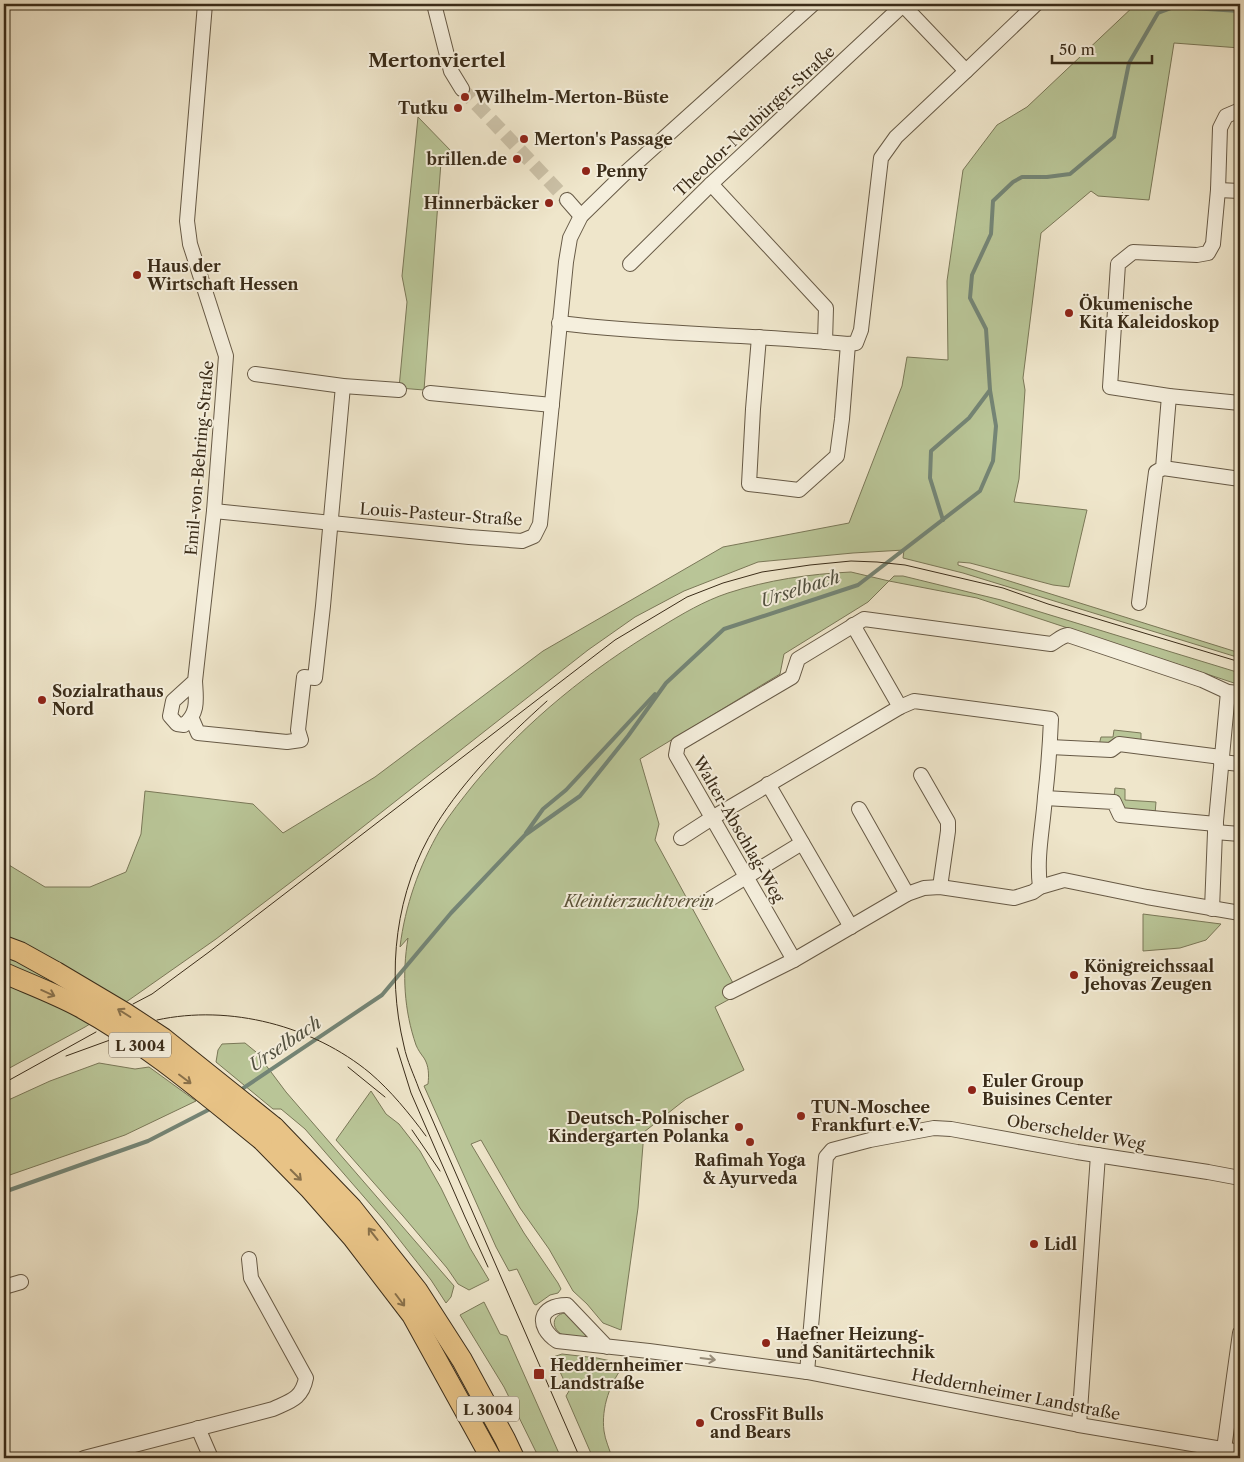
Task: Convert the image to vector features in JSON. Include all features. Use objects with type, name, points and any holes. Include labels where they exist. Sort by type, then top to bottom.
[{"type":"highway","name":"L 3004","points":[[4,946],[20,952],[56,972],[163,1038],[352,1208],[416,1290],[462,1360],[514,1458]]},
{"type":"highway","name":"L 3004","points":[[4,973],[80,1007],[134,1040],[205,1094],[268,1134],[309,1188],[353,1238],[412,1315],[491,1458]]},
{"type":"street","name":"Emil-von-Behring-Straße","points":[[192,719],[197,703],[195,681],[214,511],[226,356],[190,244],[187,221],[205,4]]},
{"type":"street","points":[[434,4],[451,71],[462,88]]},
{"type":"street","name":"Louis-Pasteur-Straße","points":[[214,511],[330,524],[522,541],[534,536],[540,524],[559,323],[568,246],[572,231],[581,216],[623,175],[814,4]]},
{"type":"street","points":[[903,4],[966,71]]},
{"type":"street","name":"Theodor-Neubürger-Straße","points":[[630,264],[711,184],[903,4]]},
{"type":"street","points":[[559,323],[848,344],[856,343],[861,330],[881,158],[896,137],[1036,4]]},
{"type":"street","points":[[1240,110],[1226,116],[1220,128],[1218,190],[1213,244],[1208,253],[1198,255],[1133,252],[1118,264],[1110,387],[1169,396],[1240,403]]},
{"type":"street","points":[[711,184],[826,308],[825,342]]},
{"type":"street","points":[[1218,190],[1240,191]]},
{"type":"street","points":[[566,200],[581,216]]},
{"type":"street","points":[[759,337],[752,409],[749,484],[799,490],[837,456],[848,344]]},
{"type":"street","points":[[255,374],[343,386],[399,390]]},
{"type":"street","points":[[195,681],[173,701],[170,716],[176,724],[184,725],[192,719],[198,733],[287,742],[301,740],[298,730],[304,677],[315,678],[343,386]]},
{"type":"street","points":[[430,393],[552,405]]},
{"type":"street","points":[[1163,468],[1169,396]]},
{"type":"street","points":[[1139,603],[1156,472],[1163,468],[1240,478]]},
{"type":"street","name":"Walter-Abschlag-Weg","points":[[794,960],[676,754],[678,744],[792,677],[798,659],[853,625],[864,619],[1051,644],[1068,634],[1202,680],[1234,693]]},
{"type":"street","points":[[853,625],[900,707]]},
{"type":"street","points":[[1212,909],[1215,828],[1221,760],[1234,693]]},
{"type":"street","points":[[681,838],[768,784],[900,707],[914,701],[1051,719],[1045,798],[1039,839],[1040,887]]},
{"type":"street","points":[[1050,747],[1111,750],[1119,744],[1240,764]]},
{"type":"street","points":[[921,775],[948,822],[940,887]]},
{"type":"street","points":[[768,784],[851,927]]},
{"type":"street","points":[[1045,798],[1114,802],[1120,815],[1215,828],[1240,834]]},
{"type":"street","points":[[858,809],[907,894]]},
{"type":"street","points":[[704,902],[802,843]]},
{"type":"street","points":[[730,992],[794,960],[907,894],[924,888],[940,887],[1014,898],[1033,892],[1040,887],[1064,880],[1240,913]]},
{"type":"street","name":"Oberschelder Weg","points":[[807,1372],[826,1157],[832,1150],[870,1140],[934,1128],[951,1128],[1098,1155],[1240,1178]]},
{"type":"street","points":[[1080,1425],[1098,1155]]},
{"type":"street","points":[[84,1458],[273,1409],[295,1399],[304,1388],[306,1378],[251,1278],[249,1259]]},
{"type":"street","points":[[4,1287],[21,1282]]},
{"type":"street","points":[[1224,1449],[1240,1333]]},
{"type":"street","name":"Heddernheimer Landstraße","points":[[607,1347],[807,1372],[1080,1425],[1240,1452]]},
{"type":"street","points":[[198,1428],[210,1458]]},
{"type":"green space","points":[[1136,4],[1240,4],[1240,48],[1174,43],[1149,200],[1098,196],[1091,191],[1041,233],[1023,378],[1025,390],[1019,479],[1014,502],[1087,510],[1069,587],[1053,585],[970,563],[958,562],[958,565],[1240,653],[1240,658],[963,573],[903,558],[904,550],[758,562],[684,591],[635,617],[588,650],[336,848],[216,939],[129,1000],[85,1027],[4,1071],[4,862],[45,887],[90,887],[126,872],[141,834],[145,791],[253,804],[283,833],[375,777],[543,651],[723,547],[849,523],[902,386],[907,357],[948,360],[947,281],[963,170],[997,125],[1027,107]]},
{"type":"green space","points":[[418,117],[452,152],[441,162],[424,390],[399,388],[407,302],[402,276]]},
{"type":"green space","name":"Kleintierzuchtverein","points":[[851,572],[889,581],[868,602],[784,654],[780,674],[640,759],[659,824],[655,840],[739,994],[715,1007],[744,1070],[686,1099],[644,1132],[638,1208],[621,1330],[603,1323],[573,1291],[549,1249],[520,1208],[481,1140],[471,1144],[524,1233],[561,1289],[558,1293],[550,1295],[536,1305],[517,1269],[509,1271],[496,1247],[424,1086],[428,1084],[428,1067],[416,1045],[412,1032],[405,992],[408,938],[400,947],[405,916],[419,872],[444,824],[494,761],[538,718],[610,660],[677,617],[719,596],[773,581],[820,574]]},
{"type":"green space","points":[[894,576],[903,576],[1001,600],[1240,673],[1240,685],[977,598],[889,581]]},
{"type":"green space","points":[[1114,730],[1141,733],[1141,743],[1099,745],[1101,737],[1113,737]]},
{"type":"green space","points":[[1115,788],[1125,789],[1125,800],[1156,802],[1155,814],[1121,812],[1114,797]]},
{"type":"green space","points":[[1143,914],[1221,924],[1206,940],[1180,948],[1143,951]]},
{"type":"green space","points":[[245,1043],[256,1052],[286,1092],[454,1286],[451,1297],[446,1303],[431,1280],[384,1220],[305,1129],[281,1109],[273,1109],[216,1062],[218,1050],[222,1044]]},
{"type":"green space","points":[[99,1063],[135,1069],[149,1067],[196,1101],[125,1135],[4,1177],[4,1102],[50,1081]]},
{"type":"green space","points":[[371,1091],[386,1114],[399,1124],[420,1151],[441,1188],[470,1248],[489,1280],[469,1290],[458,1284],[447,1268],[403,1216],[336,1140]]},
{"type":"green space","points":[[484,1302],[500,1334],[507,1336],[561,1458],[539,1458],[504,1387],[460,1315]]},
{"type":"green space","points":[[560,1314],[570,1315],[588,1338],[569,1337],[556,1329],[555,1319]]},
{"type":"green space","points":[[562,1354],[597,1358],[625,1364],[611,1387],[605,1404],[603,1422],[612,1458],[593,1458],[566,1396],[569,1391],[553,1357]]},
{"type":"waterway","name":"Urselbach","points":[[239,1091],[382,995],[451,913],[525,835],[580,796],[628,736],[666,683],[724,629],[858,585],[980,491],[993,461],[996,426],[990,390],[986,329],[970,298],[972,275],[991,234],[993,201],[1013,182],[1022,177],[1047,177],[1070,174],[1114,137],[1129,63],[1158,13],[1174,7],[1240,11]]},
{"type":"waterway","name":"Urselbach","points":[[943,520],[930,478],[931,451],[969,418],[990,390]]},
{"type":"waterway","name":"Urselbach","points":[[526,833],[543,809],[566,790],[655,694]]},
{"type":"waterway","name":"Urselbach","points":[[4,1192],[148,1141],[212,1108]]},
{"type":"tunnel","points":[[462,89],[567,200]]},
{"type":"tram line","points":[[133,1004],[152,994],[209,952],[615,640],[687,597],[723,583],[762,572],[810,565],[851,561],[905,565],[1003,588],[1048,604],[1240,662]]},
{"type":"tram line","points":[[547,701],[516,729],[473,775],[447,808],[422,850],[403,904],[395,961],[396,990],[405,1052],[419,1089],[580,1458]]},
{"type":"tram line","points":[[157,1020],[185,1016],[241,1017],[297,1031],[323,1043],[370,1073],[400,1103],[426,1136]]},
{"type":"tram line","points":[[4,1083],[96,1032]]},
{"type":"tram line","points":[[66,1056],[110,1040]]},
{"type":"tram line","points":[[397,1048],[411,1093],[488,1267]]},
{"type":"tram line","points":[[348,1067],[385,1097]]},
{"type":"tram line","points":[[412,1130],[440,1171]]},
{"type":"place","name":"Wilhelm-Merton-Büste","points":[[465,97]]},
{"type":"place","name":"Tutku","points":[[458,108]]},
{"type":"place","name":"Merton's Passage","points":[[524,139]]},
{"type":"place","name":"brillen.de","points":[[517,159]]},
{"type":"place","name":"Penny","points":[[586,171]]},
{"type":"place","name":"Hinnerbäcker","points":[[549,203]]},
{"type":"place","name":"Haus der Wirtschaft Hessen","points":[[137,275]]},
{"type":"place","name":"Ökumenische Kita Kaleidoskop","points":[[1069,313]]},
{"type":"place","name":"Sozialrathaus Nord","points":[[42,700]]},
{"type":"place","name":"Königreichssaal Jehovas Zeugen","points":[[1074,975]]},
{"type":"place","name":"Euler Group Buisines Center","points":[[972,1090]]},
{"type":"place","name":"TUN-Moschee Frankfurt e.V.","points":[[801,1116]]},
{"type":"place","name":"Deutsch-Polnischer Kindergarten Polanka","points":[[739,1127]]},
{"type":"place","name":"Rafimah Yoga & Ayurveda","points":[[750,1142]]},
{"type":"place","name":"Lidl","points":[[1034,1244]]},
{"type":"place","name":"Haefner Heizung- und Sanitärtechnik","points":[[766,1343]]},
{"type":"place","name":"Heddernheimer Landstraße","points":[[539,1374]]},
{"type":"place","name":"CrossFit Bulls and Bears","points":[[700,1423]]},
{"type":"district","name":"Mertonviertel","points":[[437,60]]}]
